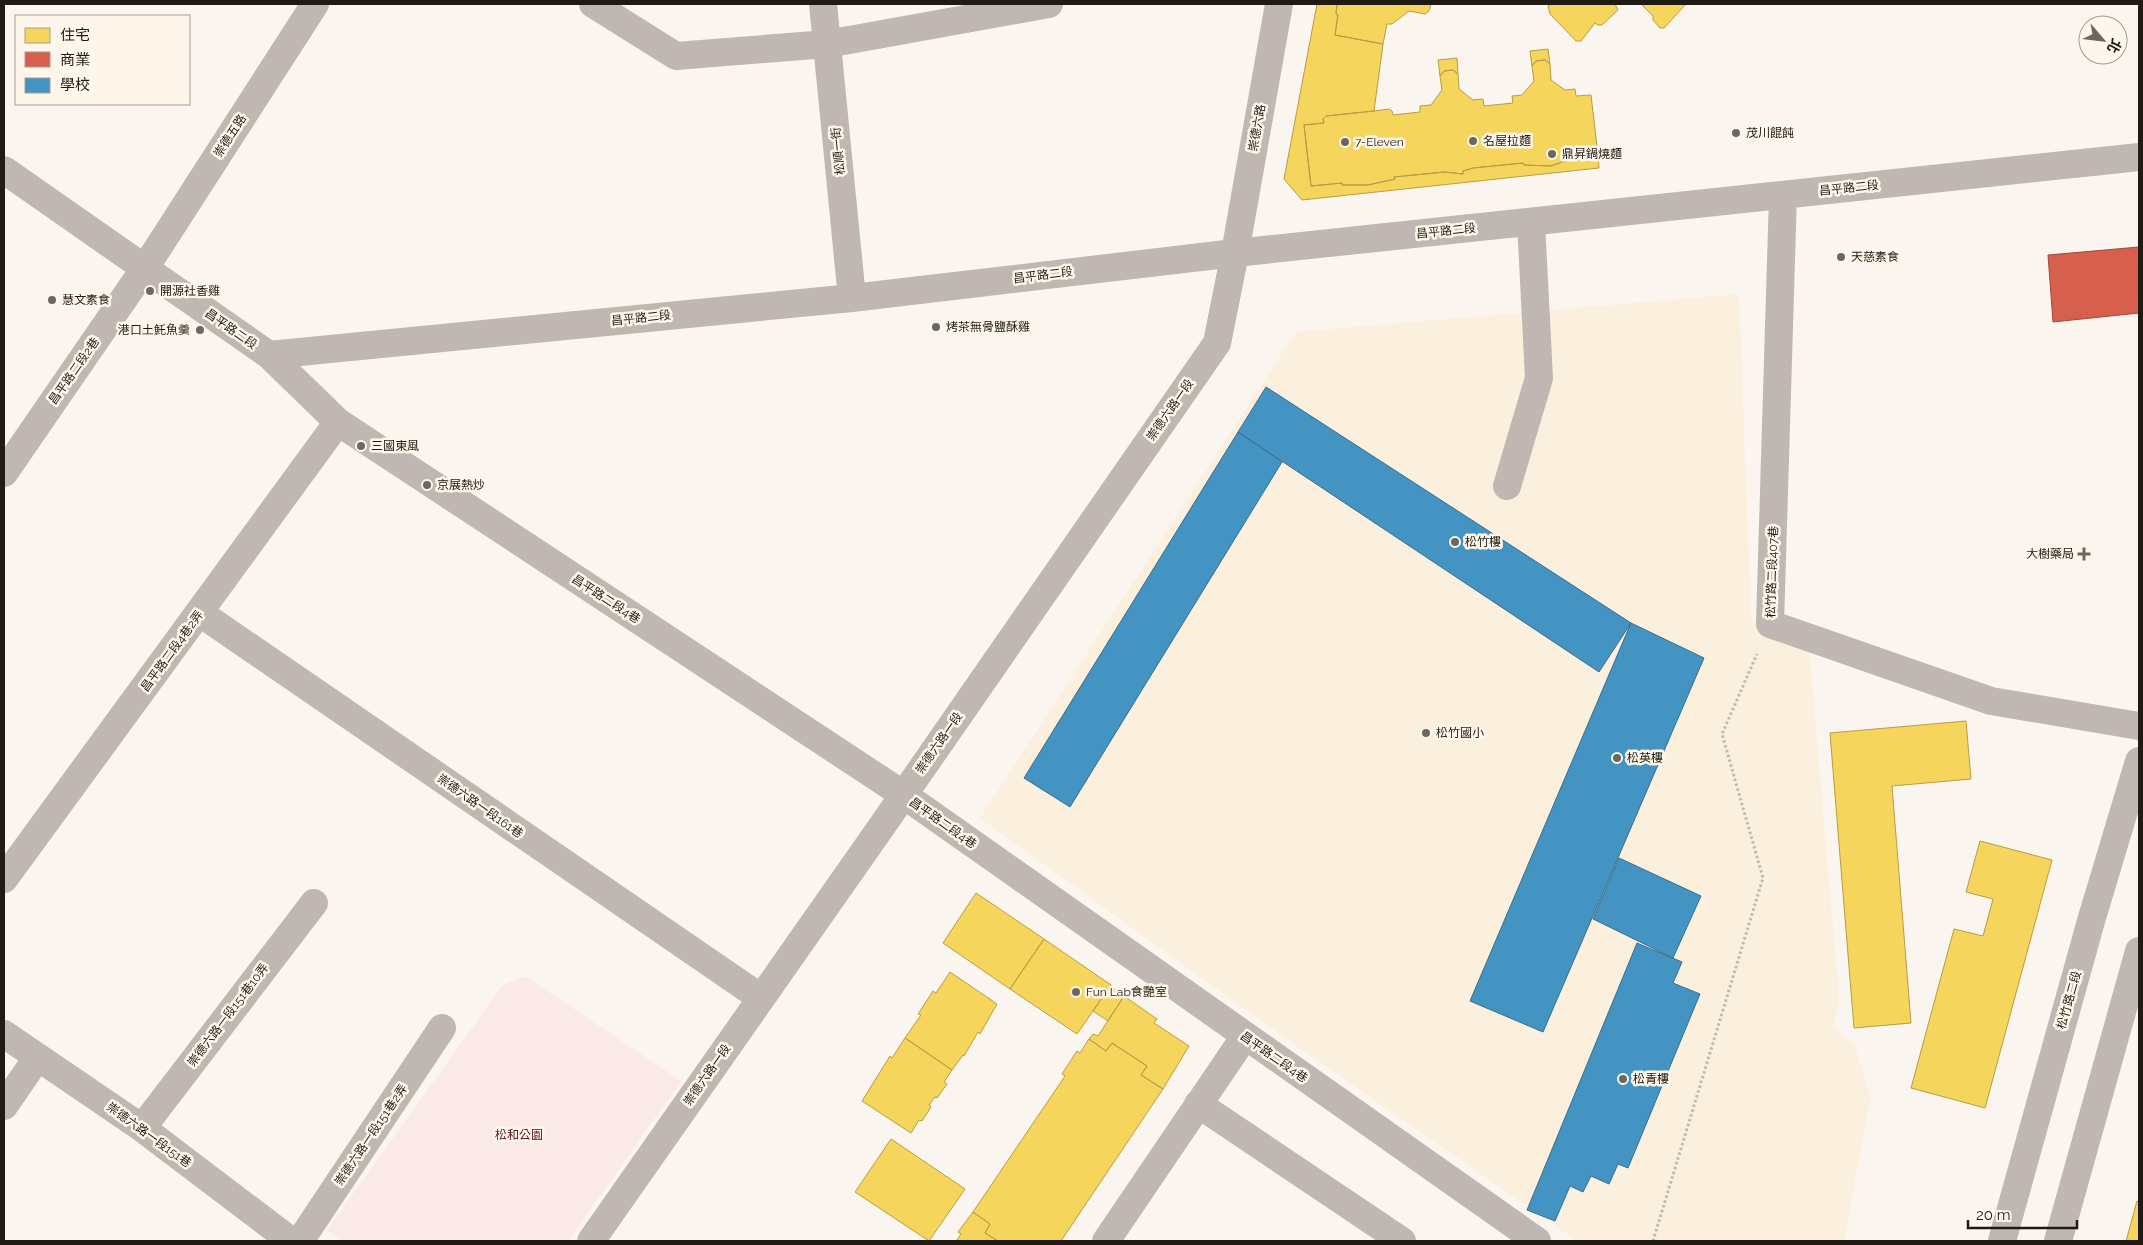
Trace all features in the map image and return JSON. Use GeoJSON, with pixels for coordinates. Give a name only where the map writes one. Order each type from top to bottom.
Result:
{"type":"FeatureCollection","features":[{"type":"Feature","properties":{"kind":"street","name":"崇德五路"},"geometry":{"type":"LineString","coordinates":[[144,268],[315,4]]}},
{"type":"Feature","properties":{"kind":"street"},"geometry":{"type":"LineString","coordinates":[[593,4],[676,56],[827,44],[1049,4]]}},
{"type":"Feature","properties":{"kind":"street","name":"松順一街"},"geometry":{"type":"LineString","coordinates":[[823,4],[852,298]]}},
{"type":"Feature","properties":{"kind":"street","name":"崇德六路"},"geometry":{"type":"LineString","coordinates":[[1235,253],[1279,4]]}},
{"type":"Feature","properties":{"kind":"street","name":"昌平路二段"},"geometry":{"type":"LineString","coordinates":[[4,170],[269,355],[852,298],[1235,253],[2139,157]]}},
{"type":"Feature","properties":{"kind":"street","name":"松竹路二段407巷"},"geometry":{"type":"LineString","coordinates":[[1783,195],[1770,624],[1991,700],[2139,726]]}},
{"type":"Feature","properties":{"kind":"street"},"geometry":{"type":"LineString","coordinates":[[1508,486],[1539,378],[1531,222]]}},
{"type":"Feature","properties":{"kind":"street","name":"崇德六路一段"},"geometry":{"type":"LineString","coordinates":[[591,1241],[904,795],[1217,343],[1235,253]]}},
{"type":"Feature","properties":{"kind":"street","name":"昌平路二段2巷"},"geometry":{"type":"LineString","coordinates":[[4,473],[144,268]]}},
{"type":"Feature","properties":{"kind":"street","name":"昌平路二段4巷"},"geometry":{"type":"LineString","coordinates":[[269,355],[338,422],[904,795],[1537,1241]]}},
{"type":"Feature","properties":{"kind":"street","name":"昌平路二段4巷2弄"},"geometry":{"type":"LineString","coordinates":[[4,879],[338,422]]}},
{"type":"Feature","properties":{"kind":"street","name":"崇德六路一段161巷"},"geometry":{"type":"LineString","coordinates":[[200,613],[761,998]]}},
{"type":"Feature","properties":{"kind":"street","name":"松竹路二段"},"geometry":{"type":"LineString","coordinates":[[2002,1241],[2091,921],[2139,761]]}},
{"type":"Feature","properties":{"kind":"street","name":"崇德六路一段151巷10弄"},"geometry":{"type":"LineString","coordinates":[[142,1128],[314,903]]}},
{"type":"Feature","properties":{"kind":"street"},"geometry":{"type":"LineString","coordinates":[[2058,1241],[2139,951]]}},
{"type":"Feature","properties":{"kind":"street","name":"崇德六路一段151巷2弄"},"geometry":{"type":"LineString","coordinates":[[300,1241],[442,1028]]}},
{"type":"Feature","properties":{"kind":"street","name":"崇德六路一段151巷"},"geometry":{"type":"LineString","coordinates":[[4,1034],[142,1128],[291,1241]]}},
{"type":"Feature","properties":{"kind":"street"},"geometry":{"type":"LineString","coordinates":[[1106,1241],[1245,1036]]}},
{"type":"Feature","properties":{"kind":"street"},"geometry":{"type":"LineString","coordinates":[[4,1106],[37,1058]]}},
{"type":"Feature","properties":{"kind":"street"},"geometry":{"type":"LineString","coordinates":[[1198,1104],[1371,1233],[1402,1241]]}},
{"type":"Feature","properties":{"kind":"path"},"geometry":{"type":"LineString","coordinates":[[1653,1241],[1763,878],[1722,734],[1770,624]]}},
{"type":"Feature","properties":{"kind":"shaded area","name":"松竹國小"},"geometry":{"type":"Polygon","coordinates":[[[1739,294],[1751,621],[1809,649],[1839,998],[1834,1027],[1855,1046],[1870,1098],[1844,1241],[1577,1241],[1257,1018],[980,818],[1296,332],[1739,294]]]}},
{"type":"Feature","properties":{"kind":"green space","name":"松和公園"},"geometry":{"type":"Polygon","coordinates":[[[525,976],[681,1081],[568,1241],[343,1241],[327,1230],[502,986],[525,976]]]}},
{"type":"Feature","properties":{"kind":"building: 住宅"},"geometry":{"type":"Polygon","coordinates":[[[1317,4],[1337,4],[1336,14],[1338,15],[1335,35],[1383,44],[1374,111],[1326,116],[1323,119],[1324,123],[1304,125],[1311,186],[1342,183],[1342,185],[1368,185],[1395,179],[1394,177],[1445,172],[1463,174],[1463,171],[1473,168],[1523,163],[1524,165],[1551,166],[1565,161],[1593,158],[1593,155],[1598,155],[1599,168],[1302,200],[1284,179],[1317,4]]]}},
{"type":"Feature","properties":{"kind":"building: 住宅"},"geometry":{"type":"Polygon","coordinates":[[[1337,4],[1431,4],[1429,11],[1425,14],[1409,11],[1392,24],[1387,24],[1383,44],[1335,35],[1338,15],[1336,14],[1337,4]]]}},
{"type":"Feature","properties":{"kind":"building: 住宅"},"geometry":{"type":"Polygon","coordinates":[[[1551,4],[1615,4],[1618,10],[1602,25],[1595,23],[1581,41],[1576,41],[1550,14],[1548,6],[1551,4]]]}},
{"type":"Feature","properties":{"kind":"building: 住宅"},"geometry":{"type":"Polygon","coordinates":[[[1641,4],[1686,4],[1664,28],[1660,28],[1653,20],[1653,16],[1641,4]]]}},
{"type":"Feature","properties":{"kind":"building: 住宅"},"geometry":{"type":"Polygon","coordinates":[[[1548,49],[1550,64],[1545,60],[1536,61],[1532,66],[1530,51],[1548,49]]]}},
{"type":"Feature","properties":{"kind":"building: 住宅"},"geometry":{"type":"Polygon","coordinates":[[[1457,58],[1458,74],[1453,70],[1444,71],[1440,76],[1438,60],[1457,58]]]}},
{"type":"Feature","properties":{"kind":"building: 住宅"},"geometry":{"type":"Polygon","coordinates":[[[1545,60],[1550,64],[1551,80],[1565,90],[1575,89],[1576,96],[1591,95],[1598,155],[1593,155],[1593,158],[1565,161],[1551,166],[1524,165],[1523,163],[1473,168],[1463,171],[1463,174],[1445,172],[1394,177],[1395,179],[1368,185],[1342,185],[1342,183],[1311,186],[1304,125],[1324,123],[1323,119],[1326,116],[1389,109],[1393,115],[1420,112],[1420,106],[1431,105],[1442,90],[1440,76],[1444,71],[1453,70],[1458,74],[1459,89],[1473,100],[1483,99],[1484,106],[1513,103],[1512,96],[1522,95],[1534,81],[1532,66],[1536,61],[1545,60]]]}},
{"type":"Feature","properties":{"kind":"building: 住宅"},"geometry":{"type":"Polygon","coordinates":[[[1966,721],[1971,779],[1892,786],[1911,1023],[1854,1028],[1830,733],[1966,721]]]}},
{"type":"Feature","properties":{"kind":"building: 住宅"},"geometry":{"type":"Polygon","coordinates":[[[1980,841],[2052,860],[1985,1108],[1911,1088],[1954,929],[1983,936],[1993,899],[1966,892],[1980,841]]]}},
{"type":"Feature","properties":{"kind":"building: 住宅"},"geometry":{"type":"Polygon","coordinates":[[[976,893],[1044,939],[1010,989],[943,943],[976,893]]]}},
{"type":"Feature","properties":{"kind":"building: 住宅"},"geometry":{"type":"Polygon","coordinates":[[[1044,939],[1111,985],[1077,1034],[1010,989],[1044,939]]]}},
{"type":"Feature","properties":{"kind":"building: 住宅"},"geometry":{"type":"Polygon","coordinates":[[[950,972],[997,1004],[980,1034],[978,1032],[964,1056],[952,1070],[905,1038],[921,1015],[918,1014],[933,991],[936,993],[950,972]]]}},
{"type":"Feature","properties":{"kind":"building: 住宅"},"geometry":{"type":"Polygon","coordinates":[[[1110,986],[1124,996],[1108,1021],[1093,1011],[1110,986]]]}},
{"type":"Feature","properties":{"kind":"building: 住宅"},"geometry":{"type":"Polygon","coordinates":[[[1124,996],[1157,1019],[1154,1023],[1189,1046],[1163,1089],[1141,1075],[1147,1066],[1112,1043],[1106,1051],[1089,1039],[1093,1034],[1098,1036],[1124,996]]]}},
{"type":"Feature","properties":{"kind":"building: 住宅"},"geometry":{"type":"Polygon","coordinates":[[[905,1038],[952,1070],[944,1082],[947,1084],[937,1098],[935,1097],[929,1105],[931,1107],[922,1121],[919,1120],[911,1133],[862,1101],[890,1056],[892,1058],[905,1038]]]}},
{"type":"Feature","properties":{"kind":"building: 住宅"},"geometry":{"type":"Polygon","coordinates":[[[1089,1039],[1106,1051],[1112,1043],[1147,1066],[1141,1075],[1163,1089],[1061,1241],[998,1241],[985,1233],[990,1224],[973,1212],[1065,1076],[1062,1074],[1077,1051],[1080,1053],[1089,1039]]]}},
{"type":"Feature","properties":{"kind":"building: 住宅"},"geometry":{"type":"Polygon","coordinates":[[[891,1139],[965,1189],[929,1241],[855,1192],[891,1139]]]}},
{"type":"Feature","properties":{"kind":"building: 住宅"},"geometry":{"type":"Polygon","coordinates":[[[2137,1201],[2139,1202],[2139,1241],[2126,1241],[2137,1201]]]}},
{"type":"Feature","properties":{"kind":"building: 住宅"},"geometry":{"type":"Polygon","coordinates":[[[973,1212],[990,1224],[985,1233],[998,1241],[956,1241],[961,1234],[958,1232],[973,1212]]]}},
{"type":"Feature","properties":{"kind":"building: 商業"},"geometry":{"type":"Polygon","coordinates":[[[2139,247],[2139,313],[2053,322],[2048,255],[2139,247]]]}},
{"type":"Feature","properties":{"kind":"building: 學校","name":"松竹樓"},"geometry":{"type":"Polygon","coordinates":[[[1266,387],[1631,623],[1599,672],[1238,432],[1266,387]]]}},
{"type":"Feature","properties":{"kind":"building: 學校"},"geometry":{"type":"Polygon","coordinates":[[[1238,432],[1282,462],[1070,807],[1024,778],[1238,432]]]}},
{"type":"Feature","properties":{"kind":"building: 學校","name":"松英樓"},"geometry":{"type":"Polygon","coordinates":[[[1631,623],[1704,658],[1543,1032],[1470,1001],[1631,623]]]}},
{"type":"Feature","properties":{"kind":"building: 學校"},"geometry":{"type":"Polygon","coordinates":[[[1619,858],[1701,896],[1673,958],[1593,919],[1619,858]]]}},
{"type":"Feature","properties":{"kind":"building: 學校","name":"松青樓"},"geometry":{"type":"Polygon","coordinates":[[[1637,943],[1682,962],[1673,983],[1700,994],[1628,1168],[1618,1164],[1609,1184],[1591,1176],[1583,1192],[1570,1186],[1555,1221],[1527,1210],[1637,943]]]}},
{"type":"Feature","properties":{"kind":"place","name":"茂川餛飩"},"geometry":{"type":"Point","coordinates":[1736,133]}},
{"type":"Feature","properties":{"kind":"place","name":"名屋拉麵"},"geometry":{"type":"Point","coordinates":[1473,141]}},
{"type":"Feature","properties":{"kind":"place","name":"7-Eleven"},"geometry":{"type":"Point","coordinates":[1345,142]}},
{"type":"Feature","properties":{"kind":"place","name":"鼎昇鍋燒麵"},"geometry":{"type":"Point","coordinates":[1552,154]}},
{"type":"Feature","properties":{"kind":"place","name":"天慈素食"},"geometry":{"type":"Point","coordinates":[1841,257]}},
{"type":"Feature","properties":{"kind":"place","name":"開源社香雞"},"geometry":{"type":"Point","coordinates":[150,291]}},
{"type":"Feature","properties":{"kind":"place","name":"慧文素食"},"geometry":{"type":"Point","coordinates":[52,300]}},
{"type":"Feature","properties":{"kind":"place","name":"烤茶無骨鹽酥雞"},"geometry":{"type":"Point","coordinates":[936,327]}},
{"type":"Feature","properties":{"kind":"place","name":"港口土魠魚羹"},"geometry":{"type":"Point","coordinates":[200,330]}},
{"type":"Feature","properties":{"kind":"place","name":"三國東風"},"geometry":{"type":"Point","coordinates":[361,446]}},
{"type":"Feature","properties":{"kind":"place","name":"京展熱炒"},"geometry":{"type":"Point","coordinates":[427,485]}},
{"type":"Feature","properties":{"kind":"place","name":"松竹樓"},"geometry":{"type":"Point","coordinates":[1455,542]}},
{"type":"Feature","properties":{"kind":"place","name":"大樹藥局"},"geometry":{"type":"Point","coordinates":[2084,554]}},
{"type":"Feature","properties":{"kind":"place","name":"松竹國小"},"geometry":{"type":"Point","coordinates":[1426,733]}},
{"type":"Feature","properties":{"kind":"place","name":"松英樓"},"geometry":{"type":"Point","coordinates":[1617,758]}},
{"type":"Feature","properties":{"kind":"place","name":"Fun Lab食艷室"},"geometry":{"type":"Point","coordinates":[1076,992]}},
{"type":"Feature","properties":{"kind":"place","name":"松青樓"},"geometry":{"type":"Point","coordinates":[1623,1079]}}]}
